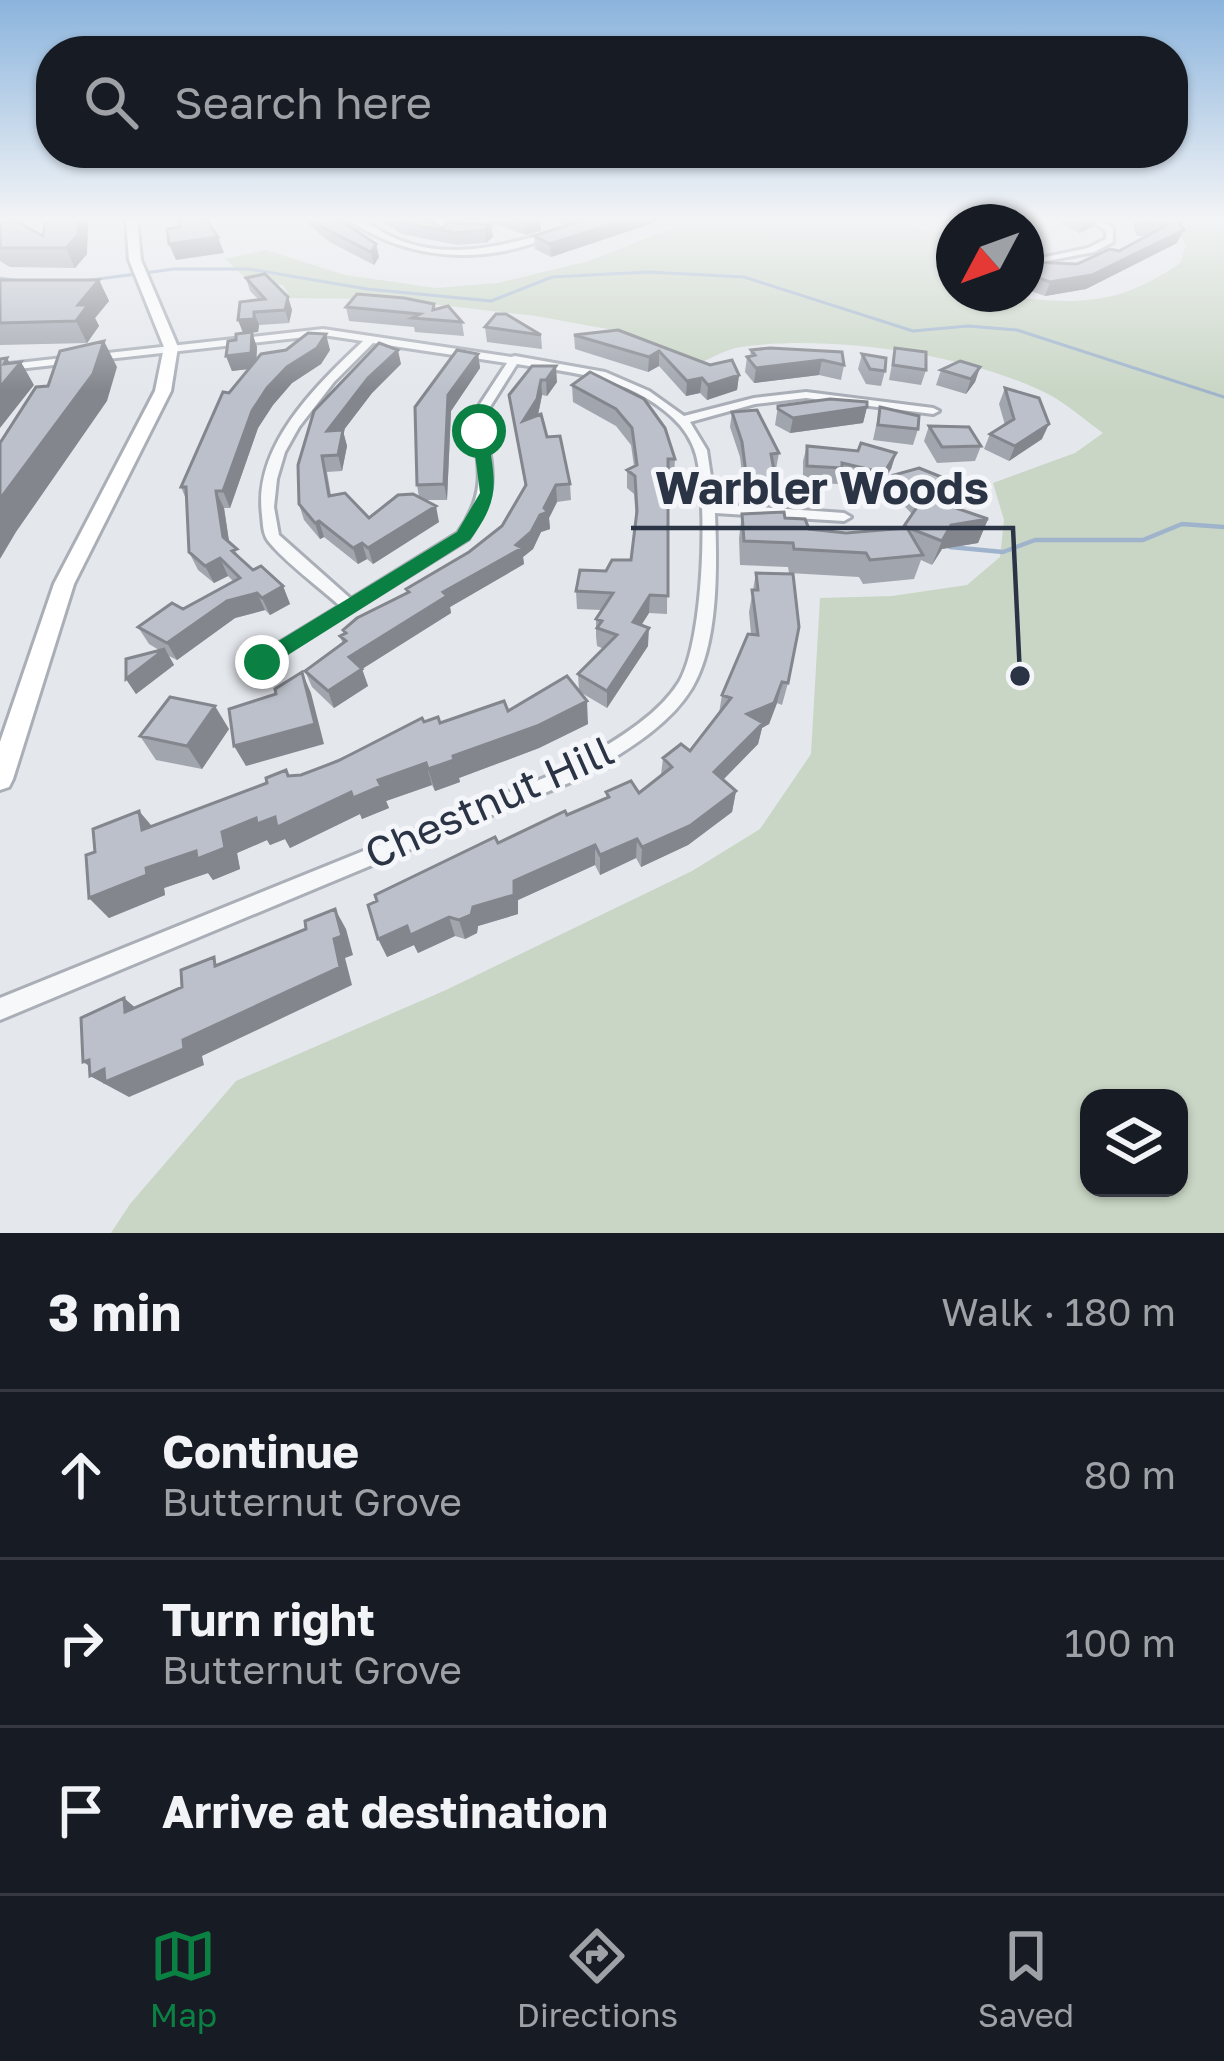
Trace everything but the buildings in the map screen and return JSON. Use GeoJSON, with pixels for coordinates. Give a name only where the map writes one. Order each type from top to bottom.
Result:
{"type":"FeatureCollection","features":[{"type":"Feature","properties":{"kind":"main road"},"geometry":{"type":"LineString","coordinates":[[0,779],[64,584],[163,391],[171,347],[141,276]]}},
{"type":"Feature","properties":{"kind":"street"},"geometry":{"type":"LineString","coordinates":[[0,368],[294,332],[602,374],[633,385],[682,421],[754,401],[806,395],[933,411]]}},
{"type":"Feature","properties":{"kind":"street"},"geometry":{"type":"LineString","coordinates":[[348,605],[272,537],[267,496],[293,420],[371,339]]}},
{"type":"Feature","properties":{"kind":"street"},"geometry":{"type":"LineString","coordinates":[[262,662],[464,536],[481,513],[488,493],[477,418],[515,359]]}},
{"type":"Feature","properties":{"kind":"street","name":"Chestnut Hill"},"geometry":{"type":"LineString","coordinates":[[0,1009],[577,772],[639,733],[687,684],[705,628],[707,508],[701,451],[682,421]]}},
{"type":"Feature","properties":{"kind":"street"},"geometry":{"type":"LineString","coordinates":[[707,508],[844,517]]}},
{"type":"Feature","properties":{"kind":"green space"},"geometry":{"type":"Polygon","coordinates":[[[243,276],[349,276],[436,288],[529,276],[936,276],[936,312],[1044,312],[1044,299],[1096,299],[1160,276],[1224,276],[1224,1233],[111,1233],[130,1204],[236,1081],[446,990],[692,871],[760,829],[811,754],[820,598],[892,596],[967,585],[1000,557],[1004,520],[993,483],[1075,453],[1103,433],[1050,395],[941,358],[816,343],[735,348],[698,364],[613,330],[386,299],[290,298],[283,285],[250,282],[243,276]]]}},
{"type":"Feature","properties":{"kind":"waterway"},"geometry":{"type":"LineString","coordinates":[[83,281],[124,276]]}},
{"type":"Feature","properties":{"kind":"waterway"},"geometry":{"type":"LineString","coordinates":[[288,276],[491,301],[552,277],[580,276]]}},
{"type":"Feature","properties":{"kind":"waterway"},"geometry":{"type":"LineString","coordinates":[[716,276],[744,277],[913,331],[968,326],[1017,330],[1224,397]]}},
{"type":"Feature","properties":{"kind":"waterway"},"geometry":{"type":"LineString","coordinates":[[0,278],[18,281]]}},
{"type":"Feature","properties":{"kind":"waterway"},"geometry":{"type":"LineString","coordinates":[[950,547],[1003,552],[1035,540],[1143,540],[1182,524],[1224,527]]}},
{"type":"Feature","properties":{"kind":"place","name":"Warbler Woods"},"geometry":{"type":"Point","coordinates":[1020,676]}},
{"type":"Feature","properties":{"kind":"route"},"geometry":{"type":"LineString","coordinates":[[262,662],[464,536],[481,513],[488,493],[479,431]]}}]}
